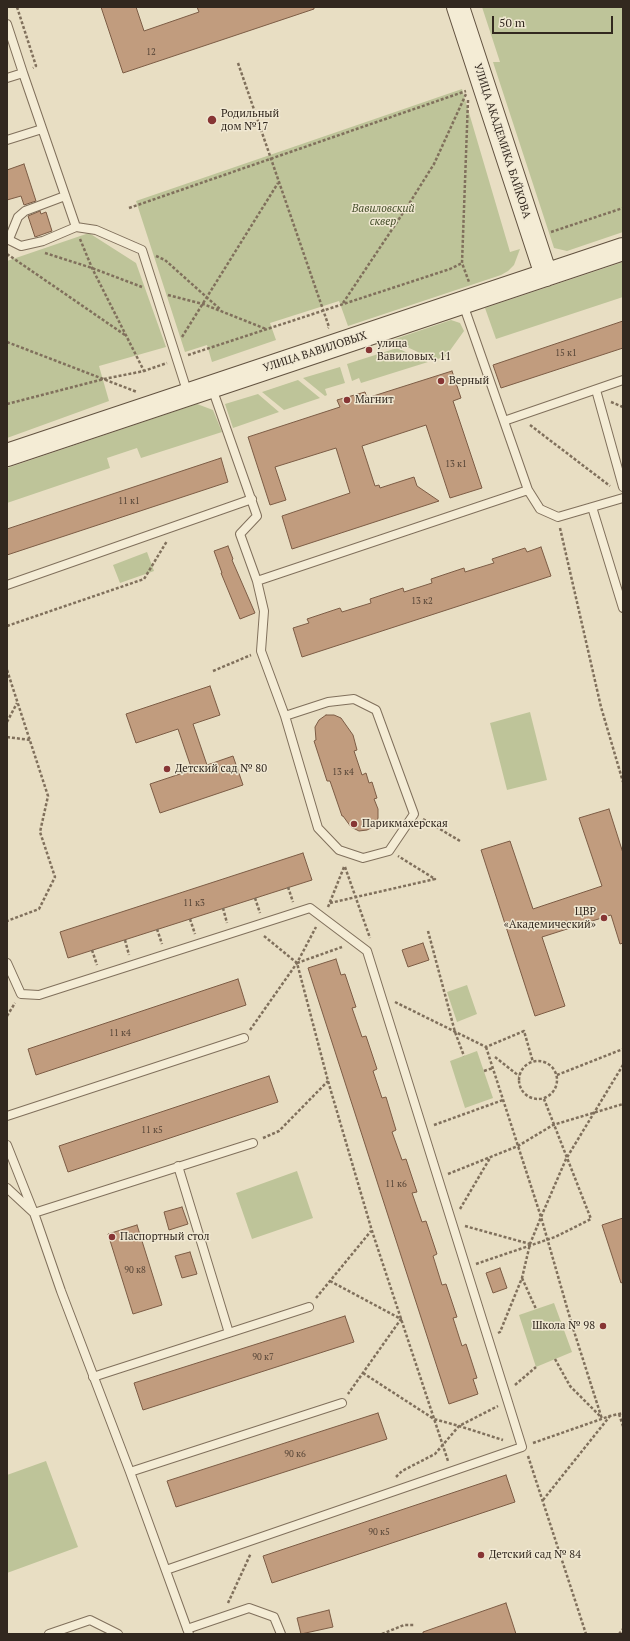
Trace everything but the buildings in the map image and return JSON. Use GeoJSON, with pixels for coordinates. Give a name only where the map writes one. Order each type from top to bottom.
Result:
{"type":"FeatureCollection","features":[{"type":"Feature","properties":{"kind":"street","name":"УЛИЦА АКАДЕМИКА БАЙКОВА"},"geometry":{"type":"LineString","coordinates":[[458,7],[546,275]]}},
{"type":"Feature","properties":{"kind":"street","name":"УЛИЦА ВАВИЛОВЫХ"},"geometry":{"type":"LineString","coordinates":[[7,455],[212,387],[466,294],[546,275],[623,249]]}},
{"type":"Feature","properties":{"kind":"lane"},"geometry":{"type":"LineString","coordinates":[[7,24],[76,227]]}},
{"type":"Feature","properties":{"kind":"lane"},"geometry":{"type":"LineString","coordinates":[[7,78],[23,73]]}},
{"type":"Feature","properties":{"kind":"lane"},"geometry":{"type":"LineString","coordinates":[[7,140],[42,129]]}},
{"type":"Feature","properties":{"kind":"lane"},"geometry":{"type":"LineString","coordinates":[[65,196],[25,211],[18,217],[8,239],[21,246],[43,241],[76,227],[96,230],[142,250],[188,395]]}},
{"type":"Feature","properties":{"kind":"lane"},"geometry":{"type":"LineString","coordinates":[[466,294],[504,421],[528,490],[540,509],[558,517],[623,498]]}},
{"type":"Feature","properties":{"kind":"lane"},"geometry":{"type":"LineString","coordinates":[[504,421],[623,380]]}},
{"type":"Feature","properties":{"kind":"lane"},"geometry":{"type":"LineString","coordinates":[[212,387],[257,516],[240,534],[257,581],[264,611],[261,651],[285,716],[318,828],[338,850],[363,858],[389,851],[414,814],[376,710],[354,698],[328,702],[285,716]]}},
{"type":"Feature","properties":{"kind":"lane"},"geometry":{"type":"LineString","coordinates":[[596,390],[623,487]]}},
{"type":"Feature","properties":{"kind":"lane"},"geometry":{"type":"LineString","coordinates":[[257,581],[528,490]]}},
{"type":"Feature","properties":{"kind":"lane"},"geometry":{"type":"LineString","coordinates":[[7,585],[252,499]]}},
{"type":"Feature","properties":{"kind":"lane"},"geometry":{"type":"LineString","coordinates":[[592,507],[623,608]]}},
{"type":"Feature","properties":{"kind":"lane"},"geometry":{"type":"LineString","coordinates":[[7,963],[20,994],[39,995],[310,908],[368,951],[522,1447],[166,1570]]}},
{"type":"Feature","properties":{"kind":"lane"},"geometry":{"type":"LineString","coordinates":[[7,1116],[244,1038]]}},
{"type":"Feature","properties":{"kind":"lane"},"geometry":{"type":"LineString","coordinates":[[34,1213],[253,1143]]}},
{"type":"Feature","properties":{"kind":"lane"},"geometry":{"type":"LineString","coordinates":[[7,1145],[34,1213],[93,1377],[130,1472],[188,1631],[222,1616],[249,1608],[274,1617],[281,1634]]}},
{"type":"Feature","properties":{"kind":"lane"},"geometry":{"type":"LineString","coordinates":[[178,1166],[229,1333]]}},
{"type":"Feature","properties":{"kind":"lane"},"geometry":{"type":"LineString","coordinates":[[7,1188],[34,1213]]}},
{"type":"Feature","properties":{"kind":"lane"},"geometry":{"type":"LineString","coordinates":[[93,1377],[309,1307]]}},
{"type":"Feature","properties":{"kind":"lane"},"geometry":{"type":"LineString","coordinates":[[130,1472],[342,1402]]}},
{"type":"Feature","properties":{"kind":"lane"},"geometry":{"type":"LineString","coordinates":[[50,1634],[90,1620],[118,1634]]}},
{"type":"Feature","properties":{"kind":"path"},"geometry":{"type":"LineString","coordinates":[[238,63],[329,327]]}},
{"type":"Feature","properties":{"kind":"path"},"geometry":{"type":"LineString","coordinates":[[129,208],[468,90]]}},
{"type":"Feature","properties":{"kind":"path"},"geometry":{"type":"LineString","coordinates":[[466,294],[462,263],[468,90]]}},
{"type":"Feature","properties":{"kind":"path"},"geometry":{"type":"LineString","coordinates":[[342,304],[407,208],[434,164],[468,90]]}},
{"type":"Feature","properties":{"kind":"path"},"geometry":{"type":"LineString","coordinates":[[174,350],[279,183]]}},
{"type":"Feature","properties":{"kind":"path"},"geometry":{"type":"LineString","coordinates":[[544,234],[623,208]]}},
{"type":"Feature","properties":{"kind":"path"},"geometry":{"type":"LineString","coordinates":[[76,227],[92,268],[144,371]]}},
{"type":"Feature","properties":{"kind":"path"},"geometry":{"type":"LineString","coordinates":[[142,250],[165,260],[222,312]]}},
{"type":"Feature","properties":{"kind":"path"},"geometry":{"type":"LineString","coordinates":[[7,254],[127,336]]}},
{"type":"Feature","properties":{"kind":"path"},"geometry":{"type":"LineString","coordinates":[[7,404],[104,379],[144,371],[323,310],[450,269],[462,263]]}},
{"type":"Feature","properties":{"kind":"path"},"geometry":{"type":"LineString","coordinates":[[7,342],[138,392]]}},
{"type":"Feature","properties":{"kind":"path"},"geometry":{"type":"LineString","coordinates":[[518,416],[611,486]]}},
{"type":"Feature","properties":{"kind":"path"},"geometry":{"type":"LineString","coordinates":[[558,517],[601,707],[623,782]]}},
{"type":"Feature","properties":{"kind":"path"},"geometry":{"type":"LineString","coordinates":[[7,626],[144,579],[177,525]]}},
{"type":"Feature","properties":{"kind":"path"},"geometry":{"type":"LineString","coordinates":[[213,671],[261,651]]}},
{"type":"Feature","properties":{"kind":"path"},"geometry":{"type":"LineString","coordinates":[[7,670],[48,796],[40,832],[55,878],[39,910],[7,921]]}},
{"type":"Feature","properties":{"kind":"path"},"geometry":{"type":"LineString","coordinates":[[7,722],[17,703]]}},
{"type":"Feature","properties":{"kind":"path"},"geometry":{"type":"LineString","coordinates":[[7,737],[30,740]]}},
{"type":"Feature","properties":{"kind":"path"},"geometry":{"type":"LineString","coordinates":[[414,814],[460,840]]}},
{"type":"Feature","properties":{"kind":"path"},"geometry":{"type":"LineString","coordinates":[[338,850],[371,942]]}},
{"type":"Feature","properties":{"kind":"path"},"geometry":{"type":"LineString","coordinates":[[310,908],[435,879],[389,851]]}},
{"type":"Feature","properties":{"kind":"path"},"geometry":{"type":"LineString","coordinates":[[244,1038],[297,963],[329,904],[344,867]]}},
{"type":"Feature","properties":{"kind":"path"},"geometry":{"type":"LineString","coordinates":[[253,926],[297,963],[328,1081],[372,1231],[451,1471]]}},
{"type":"Feature","properties":{"kind":"path"},"geometry":{"type":"LineString","coordinates":[[428,931],[455,1032],[464,1056]]}},
{"type":"Feature","properties":{"kind":"path"},"geometry":{"type":"LineString","coordinates":[[297,963],[356,942]]}},
{"type":"Feature","properties":{"kind":"path"},"geometry":{"type":"LineString","coordinates":[[381,996],[486,1047],[541,1217],[572,1325],[602,1419]]}},
{"type":"Feature","properties":{"kind":"path"},"geometry":{"type":"LineString","coordinates":[[486,1047],[524,1031],[533,1062]]}},
{"type":"Feature","properties":{"kind":"path"},"geometry":{"type":"LineString","coordinates":[[557,1075],[623,1049]]}},
{"type":"Feature","properties":{"kind":"path"},"geometry":{"type":"LineString","coordinates":[[495,1057],[519,1076]]}},
{"type":"Feature","properties":{"kind":"path"},"geometry":{"type":"LineString","coordinates":[[533,1062],[543,1062],[552,1066],[557,1075],[557,1085],[555,1089],[552,1094],[544,1099],[534,1099],[525,1094],[520,1086],[519,1076],[524,1067],[533,1062]]}},
{"type":"Feature","properties":{"kind":"path"},"geometry":{"type":"LineString","coordinates":[[488,1339],[500,1332],[522,1278],[530,1244],[566,1159],[623,1065]]}},
{"type":"Feature","properties":{"kind":"path"},"geometry":{"type":"LineString","coordinates":[[484,1071],[493,1068]]}},
{"type":"Feature","properties":{"kind":"path"},"geometry":{"type":"LineString","coordinates":[[253,1143],[279,1132],[328,1081]]}},
{"type":"Feature","properties":{"kind":"path"},"geometry":{"type":"LineString","coordinates":[[466,1267],[530,1244],[555,1237],[591,1219],[566,1159],[544,1099]]}},
{"type":"Feature","properties":{"kind":"path"},"geometry":{"type":"LineString","coordinates":[[423,1129],[503,1100]]}},
{"type":"Feature","properties":{"kind":"path"},"geometry":{"type":"LineString","coordinates":[[438,1178],[518,1146],[553,1125],[594,1114],[623,1104]]}},
{"type":"Feature","properties":{"kind":"path"},"geometry":{"type":"LineString","coordinates":[[473,1106],[474,1110]]}},
{"type":"Feature","properties":{"kind":"path"},"geometry":{"type":"LineString","coordinates":[[490,1157],[452,1222],[530,1244]]}},
{"type":"Feature","properties":{"kind":"path"},"geometry":{"type":"LineString","coordinates":[[309,1307],[372,1231]]}},
{"type":"Feature","properties":{"kind":"path"},"geometry":{"type":"LineString","coordinates":[[522,1278],[536,1309]]}},
{"type":"Feature","properties":{"kind":"path"},"geometry":{"type":"LineString","coordinates":[[330,1281],[401,1319]]}},
{"type":"Feature","properties":{"kind":"path"},"geometry":{"type":"LineString","coordinates":[[342,1402],[401,1319]]}},
{"type":"Feature","properties":{"kind":"path"},"geometry":{"type":"LineString","coordinates":[[563,1326],[572,1325]]}},
{"type":"Feature","properties":{"kind":"path"},"geometry":{"type":"LineString","coordinates":[[555,1359],[570,1386],[602,1419]]}},
{"type":"Feature","properties":{"kind":"path"},"geometry":{"type":"LineString","coordinates":[[372,1499],[402,1471],[435,1454],[459,1426],[507,1398],[536,1367]]}},
{"type":"Feature","properties":{"kind":"path"},"geometry":{"type":"LineString","coordinates":[[363,1373],[434,1419],[522,1447],[528,1455],[586,1634]]}},
{"type":"Feature","properties":{"kind":"path"},"geometry":{"type":"LineString","coordinates":[[522,1447],[610,1416],[623,1413]]}},
{"type":"Feature","properties":{"kind":"path"},"geometry":{"type":"LineString","coordinates":[[619,1414],[623,1426]]}},
{"type":"Feature","properties":{"kind":"path"},"geometry":{"type":"LineString","coordinates":[[542,1500],[610,1416]]}},
{"type":"Feature","properties":{"kind":"path"},"geometry":{"type":"LineString","coordinates":[[222,1616],[257,1539]]}},
{"type":"Feature","properties":{"kind":"path"},"geometry":{"type":"LineString","coordinates":[[382,1634],[404,1625],[414,1625]]}},
{"type":"Feature","properties":{"kind":"path"},"geometry":{"type":"LineString","coordinates":[[619,1634],[623,1629]]}},
{"type":"Feature","properties":{"kind":"green space"},"geometry":{"type":"Polygon","coordinates":[[[482,7],[623,7],[623,232],[567,251],[554,248],[493,62],[500,62],[482,7]]]}},
{"type":"Feature","properties":{"kind":"green space","name":"Вавиловский сквер"},"geometry":{"type":"Polygon","coordinates":[[[462,89],[510,252],[520,249],[514,265],[508,271],[501,275],[348,326],[339,301],[270,323],[276,340],[212,362],[207,345],[185,352],[136,201],[462,89]]]}},
{"type":"Feature","properties":{"kind":"green space"},"geometry":{"type":"Polygon","coordinates":[[[89,233],[136,263],[166,347],[99,366],[109,401],[7,438],[7,261],[89,233]]]}},
{"type":"Feature","properties":{"kind":"green space"},"geometry":{"type":"Polygon","coordinates":[[[623,262],[623,297],[496,339],[485,308],[623,262]]]}},
{"type":"Feature","properties":{"kind":"green space"},"geometry":{"type":"Polygon","coordinates":[[[451,320],[460,323],[464,331],[446,356],[435,360],[392,340],[451,320]]]}},
{"type":"Feature","properties":{"kind":"green space"},"geometry":{"type":"Polygon","coordinates":[[[397,348],[428,362],[361,383],[359,378],[352,381],[347,364],[397,348]]]}},
{"type":"Feature","properties":{"kind":"green space"},"geometry":{"type":"Polygon","coordinates":[[[340,367],[345,383],[325,389],[327,395],[325,396],[303,378],[340,367]]]}},
{"type":"Feature","properties":{"kind":"green space"},"geometry":{"type":"Polygon","coordinates":[[[298,380],[320,398],[284,410],[262,392],[298,380]]]}},
{"type":"Feature","properties":{"kind":"green space"},"geometry":{"type":"Polygon","coordinates":[[[258,394],[279,412],[233,428],[225,404],[258,394]]]}},
{"type":"Feature","properties":{"kind":"green space"},"geometry":{"type":"Polygon","coordinates":[[[197,404],[213,410],[222,432],[141,458],[137,448],[107,458],[110,468],[7,503],[7,468],[197,404]]]}},
{"type":"Feature","properties":{"kind":"green space"},"geometry":{"type":"Polygon","coordinates":[[[147,552],[154,571],[120,583],[113,565],[147,552]]]}},
{"type":"Feature","properties":{"kind":"green space"},"geometry":{"type":"Polygon","coordinates":[[[530,712],[547,780],[507,790],[490,723],[530,712]]]}},
{"type":"Feature","properties":{"kind":"green space"},"geometry":{"type":"Polygon","coordinates":[[[467,985],[477,1014],[457,1022],[447,992],[467,985]]]}},
{"type":"Feature","properties":{"kind":"green space"},"geometry":{"type":"Polygon","coordinates":[[[477,1051],[493,1098],[465,1108],[450,1061],[477,1051]]]}},
{"type":"Feature","properties":{"kind":"green space"},"geometry":{"type":"Polygon","coordinates":[[[297,1171],[313,1218],[252,1239],[236,1193],[297,1171]]]}},
{"type":"Feature","properties":{"kind":"green space"},"geometry":{"type":"Polygon","coordinates":[[[554,1303],[572,1352],[536,1367],[519,1315],[554,1303]]]}},
{"type":"Feature","properties":{"kind":"green space"},"geometry":{"type":"Polygon","coordinates":[[[46,1461],[78,1547],[7,1573],[7,1475],[46,1461]]]}},
{"type":"Feature","properties":{"kind":"place","name":"Родильный дом №17"},"geometry":{"type":"Point","coordinates":[212,120]}},
{"type":"Feature","properties":{"kind":"place","name":"улица Вавиловых, 11"},"geometry":{"type":"Point","coordinates":[369,350]}},
{"type":"Feature","properties":{"kind":"place","name":"Верный"},"geometry":{"type":"Point","coordinates":[441,381]}},
{"type":"Feature","properties":{"kind":"place","name":"Магнит"},"geometry":{"type":"Point","coordinates":[347,400]}},
{"type":"Feature","properties":{"kind":"place","name":"Детский сад № 80"},"geometry":{"type":"Point","coordinates":[167,769]}},
{"type":"Feature","properties":{"kind":"place","name":"Парикмахерская"},"geometry":{"type":"Point","coordinates":[354,824]}},
{"type":"Feature","properties":{"kind":"place","name":"ЦВР «Академический»"},"geometry":{"type":"Point","coordinates":[604,918]}},
{"type":"Feature","properties":{"kind":"place","name":"Паспортный стол"},"geometry":{"type":"Point","coordinates":[112,1237]}},
{"type":"Feature","properties":{"kind":"place","name":"Школа № 98"},"geometry":{"type":"Point","coordinates":[603,1326]}},
{"type":"Feature","properties":{"kind":"place","name":"Детский сад № 84"},"geometry":{"type":"Point","coordinates":[481,1555]}}]}
